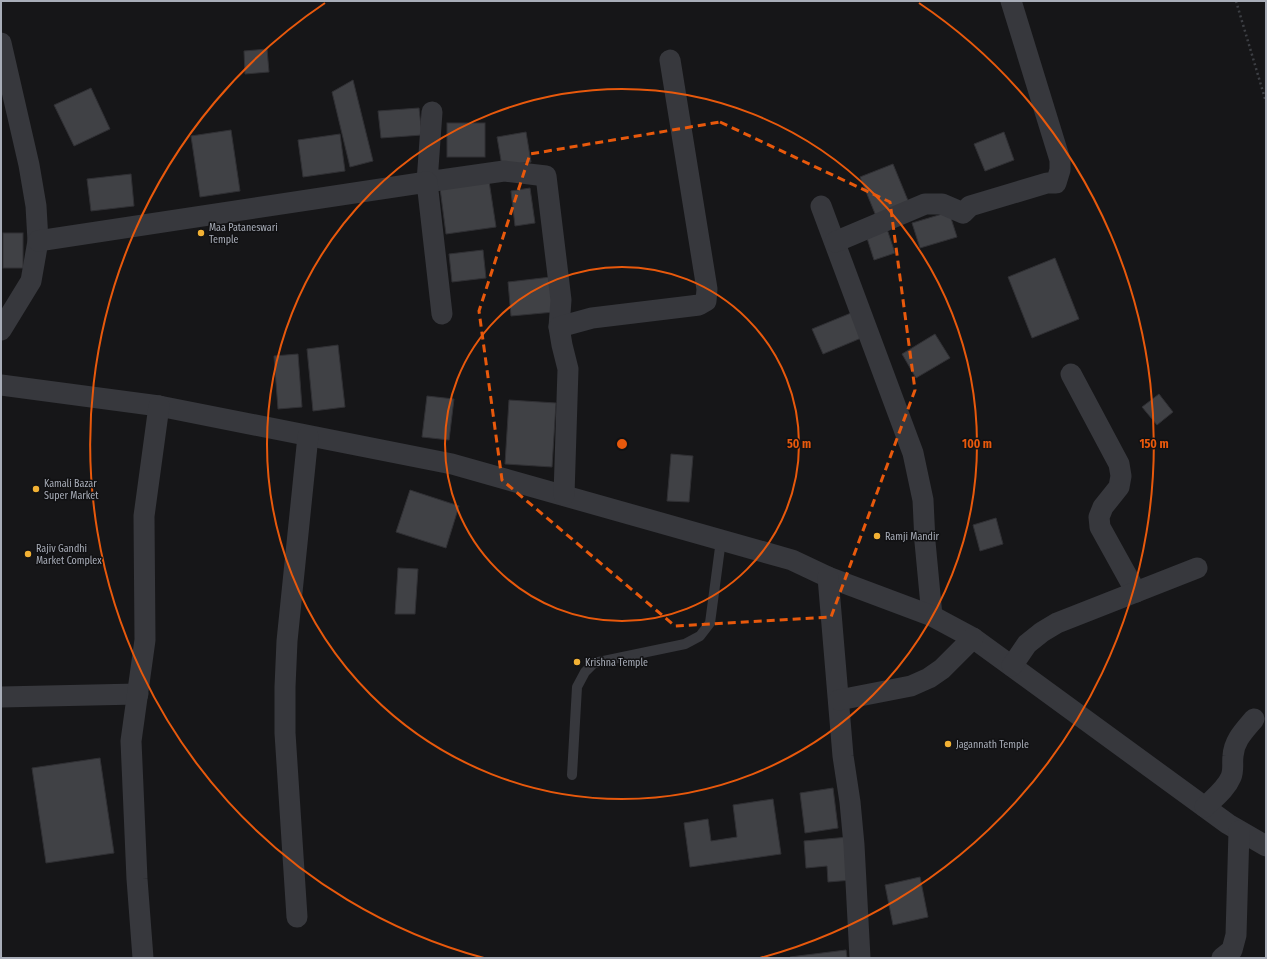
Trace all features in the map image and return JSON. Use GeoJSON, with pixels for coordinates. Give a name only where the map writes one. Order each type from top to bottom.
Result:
{"type":"FeatureCollection","features":[{"type":"Feature","properties":{"kind":"street"},"geometry":{"type":"LineString","coordinates":[[835,242],[926,204],[942,204],[963,213],[970,206],[1047,183],[1056,183],[1060,170],[1060,160],[1011,1]]}},
{"type":"Feature","properties":{"kind":"street"},"geometry":{"type":"LineString","coordinates":[[1,43],[4,73],[29,165],[35,199],[38,241],[31,281],[1,330]]}},
{"type":"Feature","properties":{"kind":"street"},"geometry":{"type":"LineString","coordinates":[[559,327],[592,318],[699,305],[706,301],[707,289],[670,60]]}},
{"type":"Feature","properties":{"kind":"street"},"geometry":{"type":"LineString","coordinates":[[432,112],[427,182],[442,314]]}},
{"type":"Feature","properties":{"kind":"street"},"geometry":{"type":"LineString","coordinates":[[38,241],[504,171],[546,176],[561,300],[559,327],[568,369],[564,495]]}},
{"type":"Feature","properties":{"kind":"street"},"geometry":{"type":"LineString","coordinates":[[821,206],[913,453],[923,500],[925,542],[932,616]]}},
{"type":"Feature","properties":{"kind":"street"},"geometry":{"type":"LineString","coordinates":[[1071,374],[1119,464],[1121,476],[1119,488],[1103,507],[1099,517],[1100,527],[1136,592]]}},
{"type":"Feature","properties":{"kind":"street"},"geometry":{"type":"LineString","coordinates":[[1,385],[159,406],[452,464],[792,560],[828,577],[932,616],[973,638],[1228,824],[1266,846]]}},
{"type":"Feature","properties":{"kind":"street"},"geometry":{"type":"LineString","coordinates":[[143,958],[137,879],[131,741],[145,640],[144,516],[159,406]]}},
{"type":"Feature","properties":{"kind":"street"},"geometry":{"type":"LineString","coordinates":[[297,918],[285,733],[285,687],[287,641],[308,436]]}},
{"type":"Feature","properties":{"kind":"street"},"geometry":{"type":"LineString","coordinates":[[1012,666],[1027,644],[1042,632],[1057,623],[1197,568]]}},
{"type":"Feature","properties":{"kind":"street"},"geometry":{"type":"LineString","coordinates":[[828,577],[843,756],[850,802],[854,845],[860,958]]}},
{"type":"Feature","properties":{"kind":"street"},"geometry":{"type":"LineString","coordinates":[[839,700],[911,686],[929,678],[942,669],[973,638]]}},
{"type":"Feature","properties":{"kind":"street"},"geometry":{"type":"LineString","coordinates":[[1,698],[138,694]]}},
{"type":"Feature","properties":{"kind":"street"},"geometry":{"type":"LineString","coordinates":[[1205,807],[1224,788],[1230,778],[1233,768],[1235,745],[1239,736],[1254,719]]}},
{"type":"Feature","properties":{"kind":"street"},"geometry":{"type":"LineString","coordinates":[[1222,958],[1232,950],[1236,934],[1239,831]]}},
{"type":"Feature","properties":{"kind":"lane"},"geometry":{"type":"LineString","coordinates":[[572,775],[577,687],[585,672],[594,663],[685,644],[700,636],[710,624],[721,540]]}},
{"type":"Feature","properties":{"kind":"path"},"geometry":{"type":"LineString","coordinates":[[1236,1],[1266,102]]}},
{"type":"Feature","properties":{"kind":"highlighted area"},"geometry":{"type":"Polygon","coordinates":[[[720,122],[890,202],[915,390],[831,617],[675,626],[502,480],[479,311],[530,154],[720,122]]]}},
{"type":"Feature","properties":{"kind":"building"},"geometry":{"type":"Polygon","coordinates":[[[267,49],[269,72],[245,74],[244,51],[267,49]]]}},
{"type":"Feature","properties":{"kind":"building"},"geometry":{"type":"Polygon","coordinates":[[[353,80],[373,161],[350,167],[332,92],[353,80]]]}},
{"type":"Feature","properties":{"kind":"building"},"geometry":{"type":"Polygon","coordinates":[[[91,88],[110,129],[74,146],[54,105],[91,88]]]}},
{"type":"Feature","properties":{"kind":"building"},"geometry":{"type":"Polygon","coordinates":[[[419,108],[422,135],[381,138],[378,111],[419,108]]]}},
{"type":"Feature","properties":{"kind":"building"},"geometry":{"type":"Polygon","coordinates":[[[447,123],[485,123],[485,157],[447,157],[447,123]]]}},
{"type":"Feature","properties":{"kind":"building"},"geometry":{"type":"Polygon","coordinates":[[[231,130],[240,191],[200,197],[191,136],[231,130]]]}},
{"type":"Feature","properties":{"kind":"building"},"geometry":{"type":"Polygon","coordinates":[[[526,132],[531,162],[502,166],[497,137],[526,132]]]}},
{"type":"Feature","properties":{"kind":"building"},"geometry":{"type":"Polygon","coordinates":[[[1004,132],[1014,160],[985,171],[974,144],[1004,132]]]}},
{"type":"Feature","properties":{"kind":"building"},"geometry":{"type":"Polygon","coordinates":[[[340,134],[345,171],[303,177],[298,140],[340,134]]]}},
{"type":"Feature","properties":{"kind":"building"},"geometry":{"type":"Polygon","coordinates":[[[893,164],[909,203],[876,216],[860,177],[893,164]]]}},
{"type":"Feature","properties":{"kind":"building"},"geometry":{"type":"Polygon","coordinates":[[[131,174],[134,206],[91,211],[87,179],[131,174]]]}},
{"type":"Feature","properties":{"kind":"building"},"geometry":{"type":"Polygon","coordinates":[[[489,181],[496,227],[446,234],[440,188],[489,181]]]}},
{"type":"Feature","properties":{"kind":"building"},"geometry":{"type":"Polygon","coordinates":[[[530,188],[535,223],[515,226],[511,191],[530,188]]]}},
{"type":"Feature","properties":{"kind":"building"},"geometry":{"type":"Polygon","coordinates":[[[949,212],[957,237],[920,248],[912,223],[949,212]]]}},
{"type":"Feature","properties":{"kind":"building"},"geometry":{"type":"Polygon","coordinates":[[[887,229],[895,253],[874,260],[866,235],[887,229]]]}},
{"type":"Feature","properties":{"kind":"building"},"geometry":{"type":"Polygon","coordinates":[[[3,233],[23,233],[23,268],[3,268],[3,233]]]}},
{"type":"Feature","properties":{"kind":"building"},"geometry":{"type":"Polygon","coordinates":[[[483,250],[486,278],[452,282],[449,254],[483,250]]]}},
{"type":"Feature","properties":{"kind":"building"},"geometry":{"type":"Polygon","coordinates":[[[1055,258],[1079,319],[1032,338],[1008,277],[1055,258]]]}},
{"type":"Feature","properties":{"kind":"building"},"geometry":{"type":"Polygon","coordinates":[[[551,277],[554,312],[511,316],[508,282],[551,277]]]}},
{"type":"Feature","properties":{"kind":"building"},"geometry":{"type":"Polygon","coordinates":[[[856,311],[866,336],[823,354],[812,329],[856,311]]]}},
{"type":"Feature","properties":{"kind":"building"},"geometry":{"type":"Polygon","coordinates":[[[935,334],[950,358],[916,378],[902,354],[935,334]]]}},
{"type":"Feature","properties":{"kind":"building"},"geometry":{"type":"Polygon","coordinates":[[[338,345],[345,407],[313,411],[307,349],[338,345]]]}},
{"type":"Feature","properties":{"kind":"building"},"geometry":{"type":"Polygon","coordinates":[[[298,354],[302,407],[278,409],[274,356],[298,354]]]}},
{"type":"Feature","properties":{"kind":"building"},"geometry":{"type":"Polygon","coordinates":[[[1159,394],[1173,412],[1157,425],[1142,407],[1159,394]]]}},
{"type":"Feature","properties":{"kind":"building"},"geometry":{"type":"Polygon","coordinates":[[[427,396],[454,399],[449,440],[422,437],[427,396]]]}},
{"type":"Feature","properties":{"kind":"building"},"geometry":{"type":"Polygon","coordinates":[[[509,400],[556,403],[552,467],[505,464],[509,400]]]}},
{"type":"Feature","properties":{"kind":"building"},"geometry":{"type":"Polygon","coordinates":[[[671,454],[693,456],[689,502],[667,501],[671,454]]]}},
{"type":"Feature","properties":{"kind":"building"},"geometry":{"type":"Polygon","coordinates":[[[410,490],[459,506],[446,548],[396,532],[410,490]]]}},
{"type":"Feature","properties":{"kind":"building"},"geometry":{"type":"Polygon","coordinates":[[[996,518],[1003,544],[980,551],[973,525],[996,518]]]}},
{"type":"Feature","properties":{"kind":"building"},"geometry":{"type":"Polygon","coordinates":[[[398,568],[418,569],[415,614],[395,614],[398,568]]]}},
{"type":"Feature","properties":{"kind":"building"},"geometry":{"type":"Polygon","coordinates":[[[100,758],[114,853],[46,863],[32,768],[100,758]]]}},
{"type":"Feature","properties":{"kind":"building"},"geometry":{"type":"Polygon","coordinates":[[[833,788],[838,828],[805,833],[800,793],[833,788]]]}},
{"type":"Feature","properties":{"kind":"building"},"geometry":{"type":"Polygon","coordinates":[[[773,799],[781,854],[690,867],[684,823],[708,819],[711,841],[737,837],[733,805],[773,799]]]}},
{"type":"Feature","properties":{"kind":"building"},"geometry":{"type":"Polygon","coordinates":[[[849,837],[852,880],[828,882],[827,866],[806,868],[804,841],[849,837]]]}},
{"type":"Feature","properties":{"kind":"building"},"geometry":{"type":"Polygon","coordinates":[[[920,877],[928,917],[893,925],[885,885],[920,877]]]}},
{"type":"Feature","properties":{"kind":"building"},"geometry":{"type":"Polygon","coordinates":[[[846,950],[847,958],[790,958],[790,957],[846,950]]]}},
{"type":"Feature","properties":{"kind":"place","name":"Maa Pataneswari Temple"},"geometry":{"type":"Point","coordinates":[201,233]}},
{"type":"Feature","properties":{"kind":"place","name":"Kamali Bazar Super Market"},"geometry":{"type":"Point","coordinates":[36,489]}},
{"type":"Feature","properties":{"kind":"place","name":"Ramji Mandir"},"geometry":{"type":"Point","coordinates":[877,536]}},
{"type":"Feature","properties":{"kind":"place","name":"Rajiv Gandhi Market Complex"},"geometry":{"type":"Point","coordinates":[28,554]}},
{"type":"Feature","properties":{"kind":"place","name":"Krishna Temple"},"geometry":{"type":"Point","coordinates":[577,662]}},
{"type":"Feature","properties":{"kind":"place","name":"Jagannath Temple"},"geometry":{"type":"Point","coordinates":[948,744]}}]}
